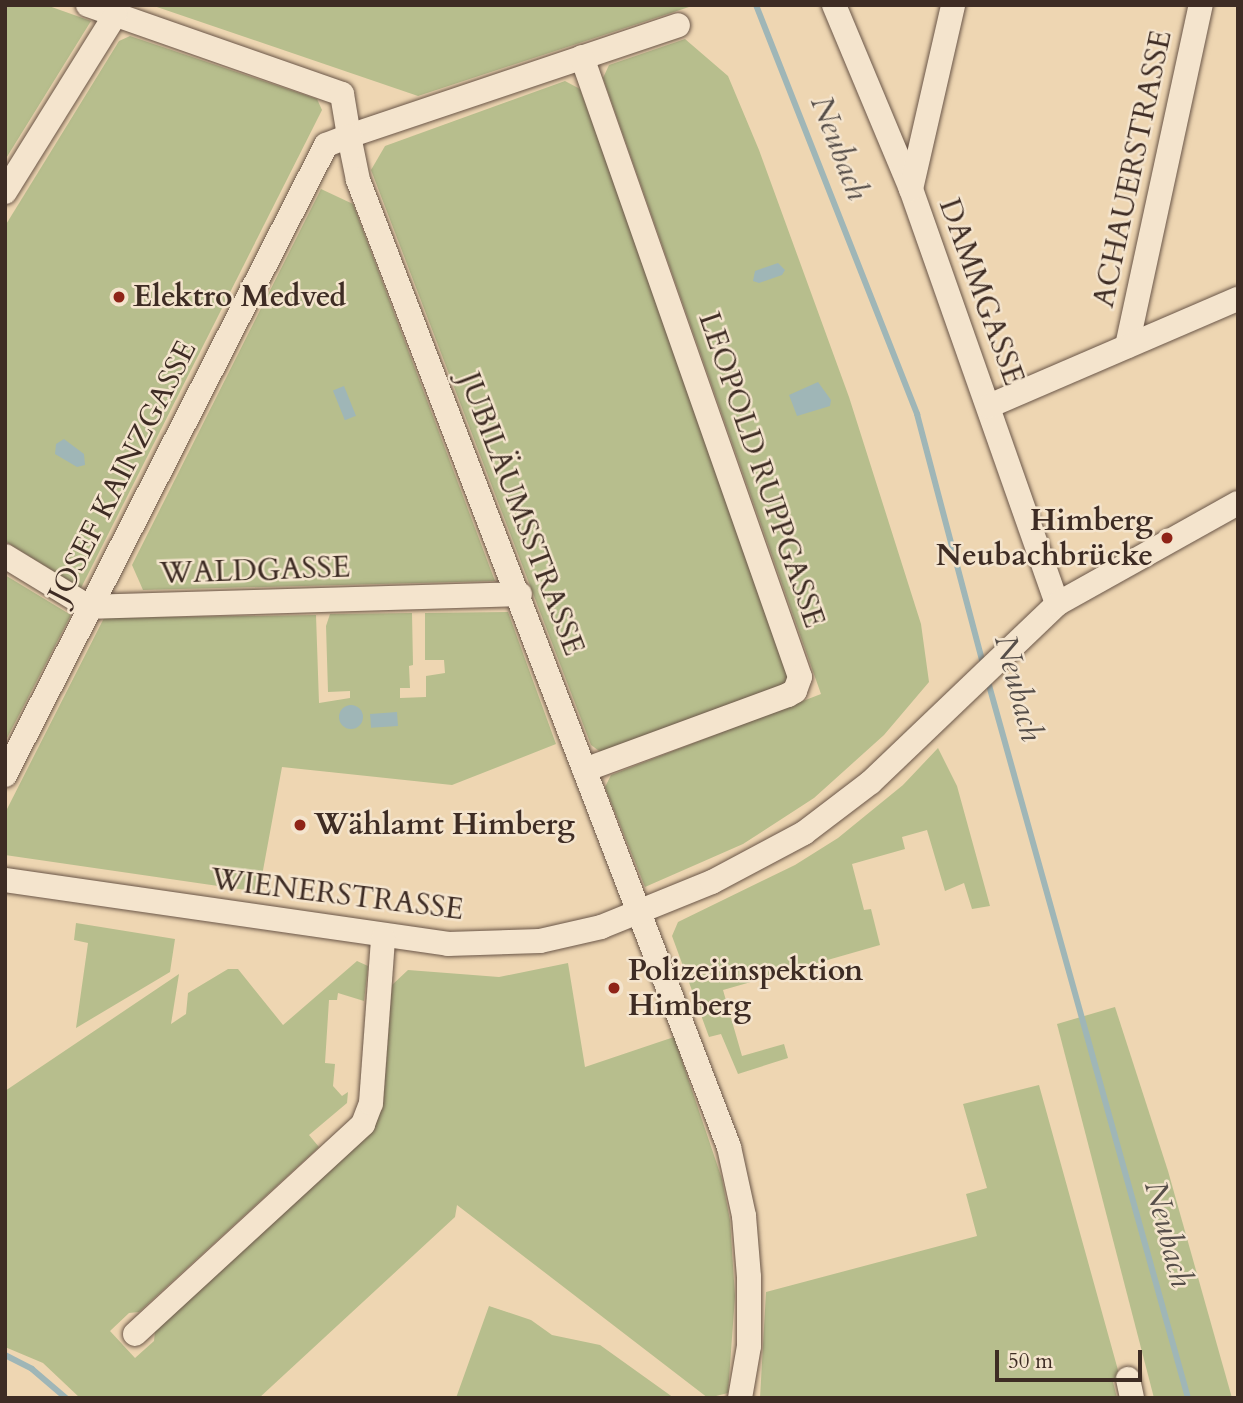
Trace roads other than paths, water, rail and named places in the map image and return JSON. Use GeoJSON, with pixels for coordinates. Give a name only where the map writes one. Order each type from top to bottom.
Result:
{"type":"FeatureCollection","features":[{"type":"Feature","properties":{"kind":"street"},"geometry":{"type":"LineString","coordinates":[[5,192],[114,15],[88,5]]}},
{"type":"Feature","properties":{"kind":"street","name":"DAMMGASSE"},"geometry":{"type":"LineString","coordinates":[[834,5],[911,189],[1057,604]]}},
{"type":"Feature","properties":{"kind":"street"},"geometry":{"type":"LineString","coordinates":[[911,189],[953,5]]}},
{"type":"Feature","properties":{"kind":"street","name":"ACHAUERSTRASSE"},"geometry":{"type":"LineString","coordinates":[[1127,346],[1201,5]]}},
{"type":"Feature","properties":{"kind":"street","name":"JUBILÄUMSSTRASSE"},"geometry":{"type":"LineString","coordinates":[[114,15],[342,94],[358,180],[520,594],[584,770],[729,1147],[744,1216],[749,1277],[749,1346],[740,1398]]}},
{"type":"Feature","properties":{"kind":"street","name":"JOSEF KAINZGASSE"},"geometry":{"type":"LineString","coordinates":[[5,775],[326,145],[678,25]]}},
{"type":"Feature","properties":{"kind":"street","name":"LEOPOLD RUPPGASSE"},"geometry":{"type":"LineString","coordinates":[[582,57],[800,677],[795,691],[788,695],[584,770]]}},
{"type":"Feature","properties":{"kind":"street"},"geometry":{"type":"LineString","coordinates":[[989,406],[1238,299]]}},
{"type":"Feature","properties":{"kind":"street","name":"WIENERSTRASSE"},"geometry":{"type":"LineString","coordinates":[[5,880],[383,937],[447,944],[540,941],[640,914],[763,858],[804,833],[872,782],[1017,638],[1057,604],[1238,503]]}},
{"type":"Feature","properties":{"kind":"street"},"geometry":{"type":"LineString","coordinates":[[5,556],[89,607]]}},
{"type":"Feature","properties":{"kind":"street","name":"WALDGASSE"},"geometry":{"type":"LineString","coordinates":[[89,607],[520,594]]}},
{"type":"Feature","properties":{"kind":"street"},"geometry":{"type":"LineString","coordinates":[[135,1334],[363,1125],[371,1104],[383,937]]}},
{"type":"Feature","properties":{"kind":"water"},"geometry":{"type":"Polygon","coordinates":[[[778,263],[785,270],[782,275],[759,283],[753,281],[755,271],[778,263]]]}},
{"type":"Feature","properties":{"kind":"water"},"geometry":{"type":"Polygon","coordinates":[[[818,382],[831,400],[830,406],[797,416],[789,395],[818,382]]]}},
{"type":"Feature","properties":{"kind":"water"},"geometry":{"type":"Polygon","coordinates":[[[344,386],[356,416],[345,420],[333,390],[344,386]]]}},
{"type":"Feature","properties":{"kind":"water"},"geometry":{"type":"Polygon","coordinates":[[[64,439],[84,454],[85,465],[77,467],[55,454],[56,444],[64,439]]]}},
{"type":"Feature","properties":{"kind":"water"},"geometry":{"type":"Polygon","coordinates":[[[351,705],[360,708],[363,717],[360,726],[351,729],[342,726],[339,717],[342,708],[351,705]]]}},
{"type":"Feature","properties":{"kind":"water"},"geometry":{"type":"Polygon","coordinates":[[[397,712],[398,726],[371,728],[370,714],[397,712]]]}},
{"type":"Feature","properties":{"kind":"waterway","name":"Neubach"},"geometry":{"type":"LineString","coordinates":[[756,5],[917,414],[984,668]]}},
{"type":"Feature","properties":{"kind":"waterway","name":"Neubach"},"geometry":{"type":"LineString","coordinates":[[987,678],[1188,1398]]}},
{"type":"Feature","properties":{"kind":"waterway"},"geometry":{"type":"LineString","coordinates":[[5,1355],[32,1369],[66,1398]]}},
{"type":"Feature","properties":{"kind":"place","name":"Elektro Medved"},"geometry":{"type":"Point","coordinates":[119,297]}},
{"type":"Feature","properties":{"kind":"place","name":"Himberg Neubachbrücke"},"geometry":{"type":"Point","coordinates":[1167,538]}},
{"type":"Feature","properties":{"kind":"place","name":"Wählamt Himberg"},"geometry":{"type":"Point","coordinates":[300,825]}},
{"type":"Feature","properties":{"kind":"place","name":"Polizeiinspektion Himberg"},"geometry":{"type":"Point","coordinates":[614,988]}}]}
